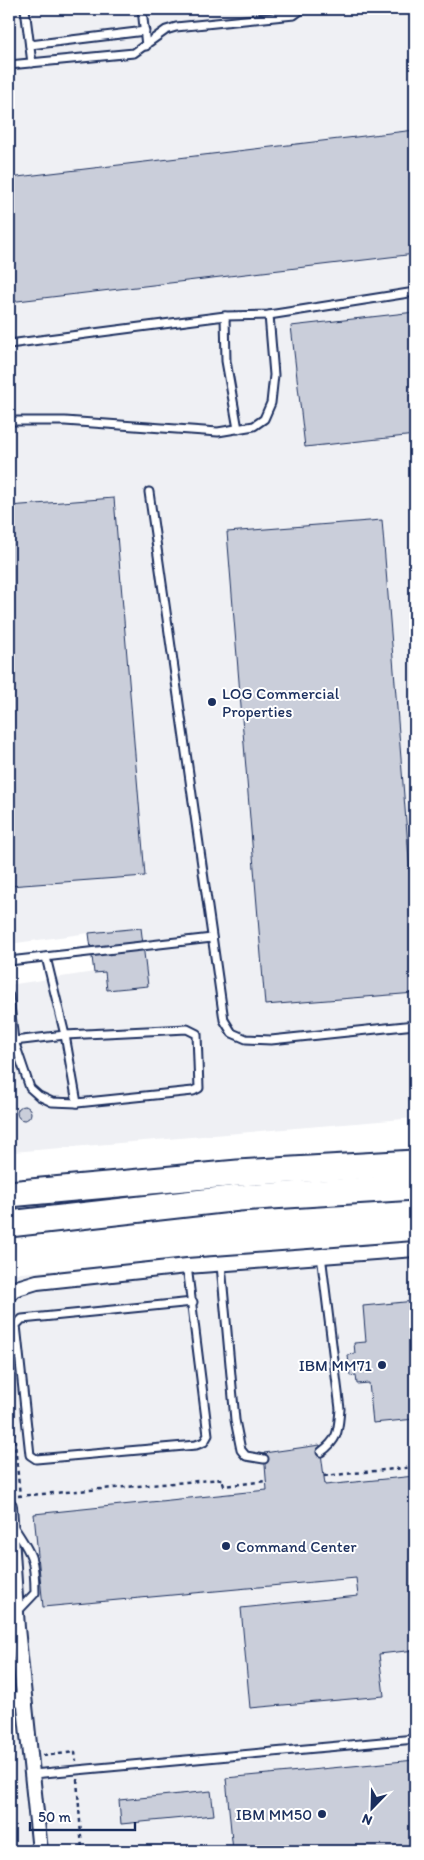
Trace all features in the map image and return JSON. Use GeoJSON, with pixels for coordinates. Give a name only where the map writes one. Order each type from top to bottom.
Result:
{"type":"FeatureCollection","features":[{"type":"Feature","properties":{"kind":"highway"},"geometry":{"type":"LineString","coordinates":[[9,1194],[238,1173],[415,1163]]}},
{"type":"Feature","properties":{"kind":"highway"},"geometry":{"type":"LineString","coordinates":[[9,1182],[32,1189],[52,1190]]}},
{"type":"Feature","properties":{"kind":"highway"},"geometry":{"type":"LineString","coordinates":[[9,1226],[36,1220],[239,1198],[415,1186]]}},
{"type":"Feature","properties":{"kind":"street"},"geometry":{"type":"LineString","coordinates":[[9,1294],[14,1289],[37,1282],[187,1266],[221,1265],[321,1255],[415,1249]]}},
{"type":"Feature","properties":{"kind":"street"},"geometry":{"type":"LineString","coordinates":[[12,1501],[11,1523],[17,1612],[40,1851]]}},
{"type":"Feature","properties":{"kind":"street"},"geometry":{"type":"LineString","coordinates":[[9,1700],[24,1699]]}},
{"type":"Feature","properties":{"kind":"lane"},"geometry":{"type":"LineString","coordinates":[[25,9],[32,63]]}},
{"type":"Feature","properties":{"kind":"lane"},"geometry":{"type":"LineString","coordinates":[[142,9],[146,46]]}},
{"type":"Feature","properties":{"kind":"lane"},"geometry":{"type":"LineString","coordinates":[[9,65],[134,53],[166,30],[176,27],[294,15],[302,9]]}},
{"type":"Feature","properties":{"kind":"lane"},"geometry":{"type":"LineString","coordinates":[[30,45],[145,31]]}},
{"type":"Feature","properties":{"kind":"lane"},"geometry":{"type":"LineString","coordinates":[[9,344],[225,316],[269,315],[415,292]]}},
{"type":"Feature","properties":{"kind":"lane"},"geometry":{"type":"LineString","coordinates":[[9,421],[65,421],[218,432],[254,426],[264,419],[271,403],[274,375],[269,315]]}},
{"type":"Feature","properties":{"kind":"lane"},"geometry":{"type":"LineString","coordinates":[[225,316],[226,361],[238,429]]}},
{"type":"Feature","properties":{"kind":"lane"},"geometry":{"type":"LineString","coordinates":[[149,492],[224,1020],[232,1033],[246,1039],[271,1040],[415,1026]]}},
{"type":"Feature","properties":{"kind":"lane"},"geometry":{"type":"LineString","coordinates":[[9,961],[212,938]]}},
{"type":"Feature","properties":{"kind":"lane"},"geometry":{"type":"LineString","coordinates":[[46,957],[65,1035],[77,1103]]}},
{"type":"Feature","properties":{"kind":"lane"},"geometry":{"type":"LineString","coordinates":[[9,996],[14,1041],[30,1088],[39,1096],[52,1102],[77,1103],[193,1091],[199,1088],[197,1034],[187,1029],[65,1035],[14,1041]]}},
{"type":"Feature","properties":{"kind":"lane"},"geometry":{"type":"LineString","coordinates":[[321,1255],[340,1409],[337,1433],[333,1443],[321,1452]]}},
{"type":"Feature","properties":{"kind":"lane"},"geometry":{"type":"LineString","coordinates":[[221,1265],[235,1420],[241,1450],[246,1456],[264,1459]]}},
{"type":"Feature","properties":{"kind":"lane"},"geometry":{"type":"LineString","coordinates":[[187,1266],[193,1302],[208,1435],[204,1442],[196,1446],[36,1459],[30,1455],[16,1326],[22,1319],[193,1302]]}},
{"type":"Feature","properties":{"kind":"lane"},"geometry":{"type":"LineString","coordinates":[[11,1523],[27,1546],[35,1566],[35,1593],[17,1612]]}},
{"type":"Feature","properties":{"kind":"lane"},"geometry":{"type":"LineString","coordinates":[[34,1774],[415,1739]]}},
{"type":"Feature","properties":{"kind":"path"},"geometry":{"type":"LineString","coordinates":[[13,1423],[20,1496]]}},
{"type":"Feature","properties":{"kind":"path"},"geometry":{"type":"LineString","coordinates":[[324,1476],[415,1467]]}},
{"type":"Feature","properties":{"kind":"path"},"geometry":{"type":"LineString","coordinates":[[12,1501],[20,1496],[222,1479],[224,1486],[266,1481]]}},
{"type":"Feature","properties":{"kind":"path"},"geometry":{"type":"LineString","coordinates":[[31,1758],[75,1752],[82,1850]]}},
{"type":"Feature","properties":{"kind":"shaded area"},"geometry":{"type":"Polygon","coordinates":[[[9,9],[415,9],[415,1118],[13,1152],[9,1102],[9,985],[94,972],[89,933],[9,944],[9,9]]]}},
{"type":"Feature","properties":{"kind":"shaded area"},"geometry":{"type":"Polygon","coordinates":[[[415,1240],[415,1851],[9,1851],[9,1274],[415,1240]]]}},
{"type":"Feature","properties":{"kind":"building"},"geometry":{"type":"Polygon","coordinates":[[[415,130],[415,254],[9,302],[9,178],[415,130]]]}},
{"type":"Feature","properties":{"kind":"building"},"geometry":{"type":"Polygon","coordinates":[[[415,312],[415,435],[305,447],[291,326],[415,312]]]}},
{"type":"Feature","properties":{"kind":"building"},"geometry":{"type":"Polygon","coordinates":[[[114,498],[145,876],[9,886],[9,506],[114,498]]]}},
{"type":"Feature","properties":{"kind":"building"},"geometry":{"type":"Polygon","coordinates":[[[382,520],[415,934],[415,993],[265,1005],[227,532],[382,520]]]}},
{"type":"Feature","properties":{"kind":"building"},"geometry":{"type":"Polygon","coordinates":[[[141,928],[148,986],[107,990],[105,972],[94,973],[89,933],[141,928]]]}},
{"type":"Feature","properties":{"kind":"building"},"geometry":{"type":"Polygon","coordinates":[[[21,1106],[27,1106],[31,1113],[27,1120],[21,1120],[17,1116],[17,1110],[21,1106]]]}},
{"type":"Feature","properties":{"kind":"building","name":"IBM MM71"},"geometry":{"type":"Polygon","coordinates":[[[415,1301],[415,1419],[373,1423],[369,1383],[357,1384],[356,1375],[350,1376],[348,1355],[355,1354],[354,1343],[366,1342],[363,1306],[415,1301]]]}},
{"type":"Feature","properties":{"kind":"building","name":"Command Center"},"geometry":{"type":"Polygon","coordinates":[[[320,1445],[325,1485],[415,1476],[415,1650],[379,1654],[384,1696],[250,1708],[241,1608],[358,1596],[356,1578],[43,1607],[34,1514],[267,1490],[264,1453],[320,1445]]]}},
{"type":"Feature","properties":{"kind":"building","name":"IBM MM50"},"geometry":{"type":"Polygon","coordinates":[[[415,1760],[415,1851],[233,1851],[226,1778],[415,1760]]]}},
{"type":"Feature","properties":{"kind":"building"},"geometry":{"type":"Polygon","coordinates":[[[211,1791],[214,1815],[121,1824],[119,1800],[211,1791]]]}},
{"type":"Feature","properties":{"kind":"place","name":"LOG Commercial Properties"},"geometry":{"type":"Point","coordinates":[212,702]}},
{"type":"Feature","properties":{"kind":"place","name":"IBM MM71"},"geometry":{"type":"Point","coordinates":[382,1365]}},
{"type":"Feature","properties":{"kind":"place","name":"Command Center"},"geometry":{"type":"Point","coordinates":[226,1546]}},
{"type":"Feature","properties":{"kind":"place","name":"IBM MM50"},"geometry":{"type":"Point","coordinates":[322,1814]}}]}
